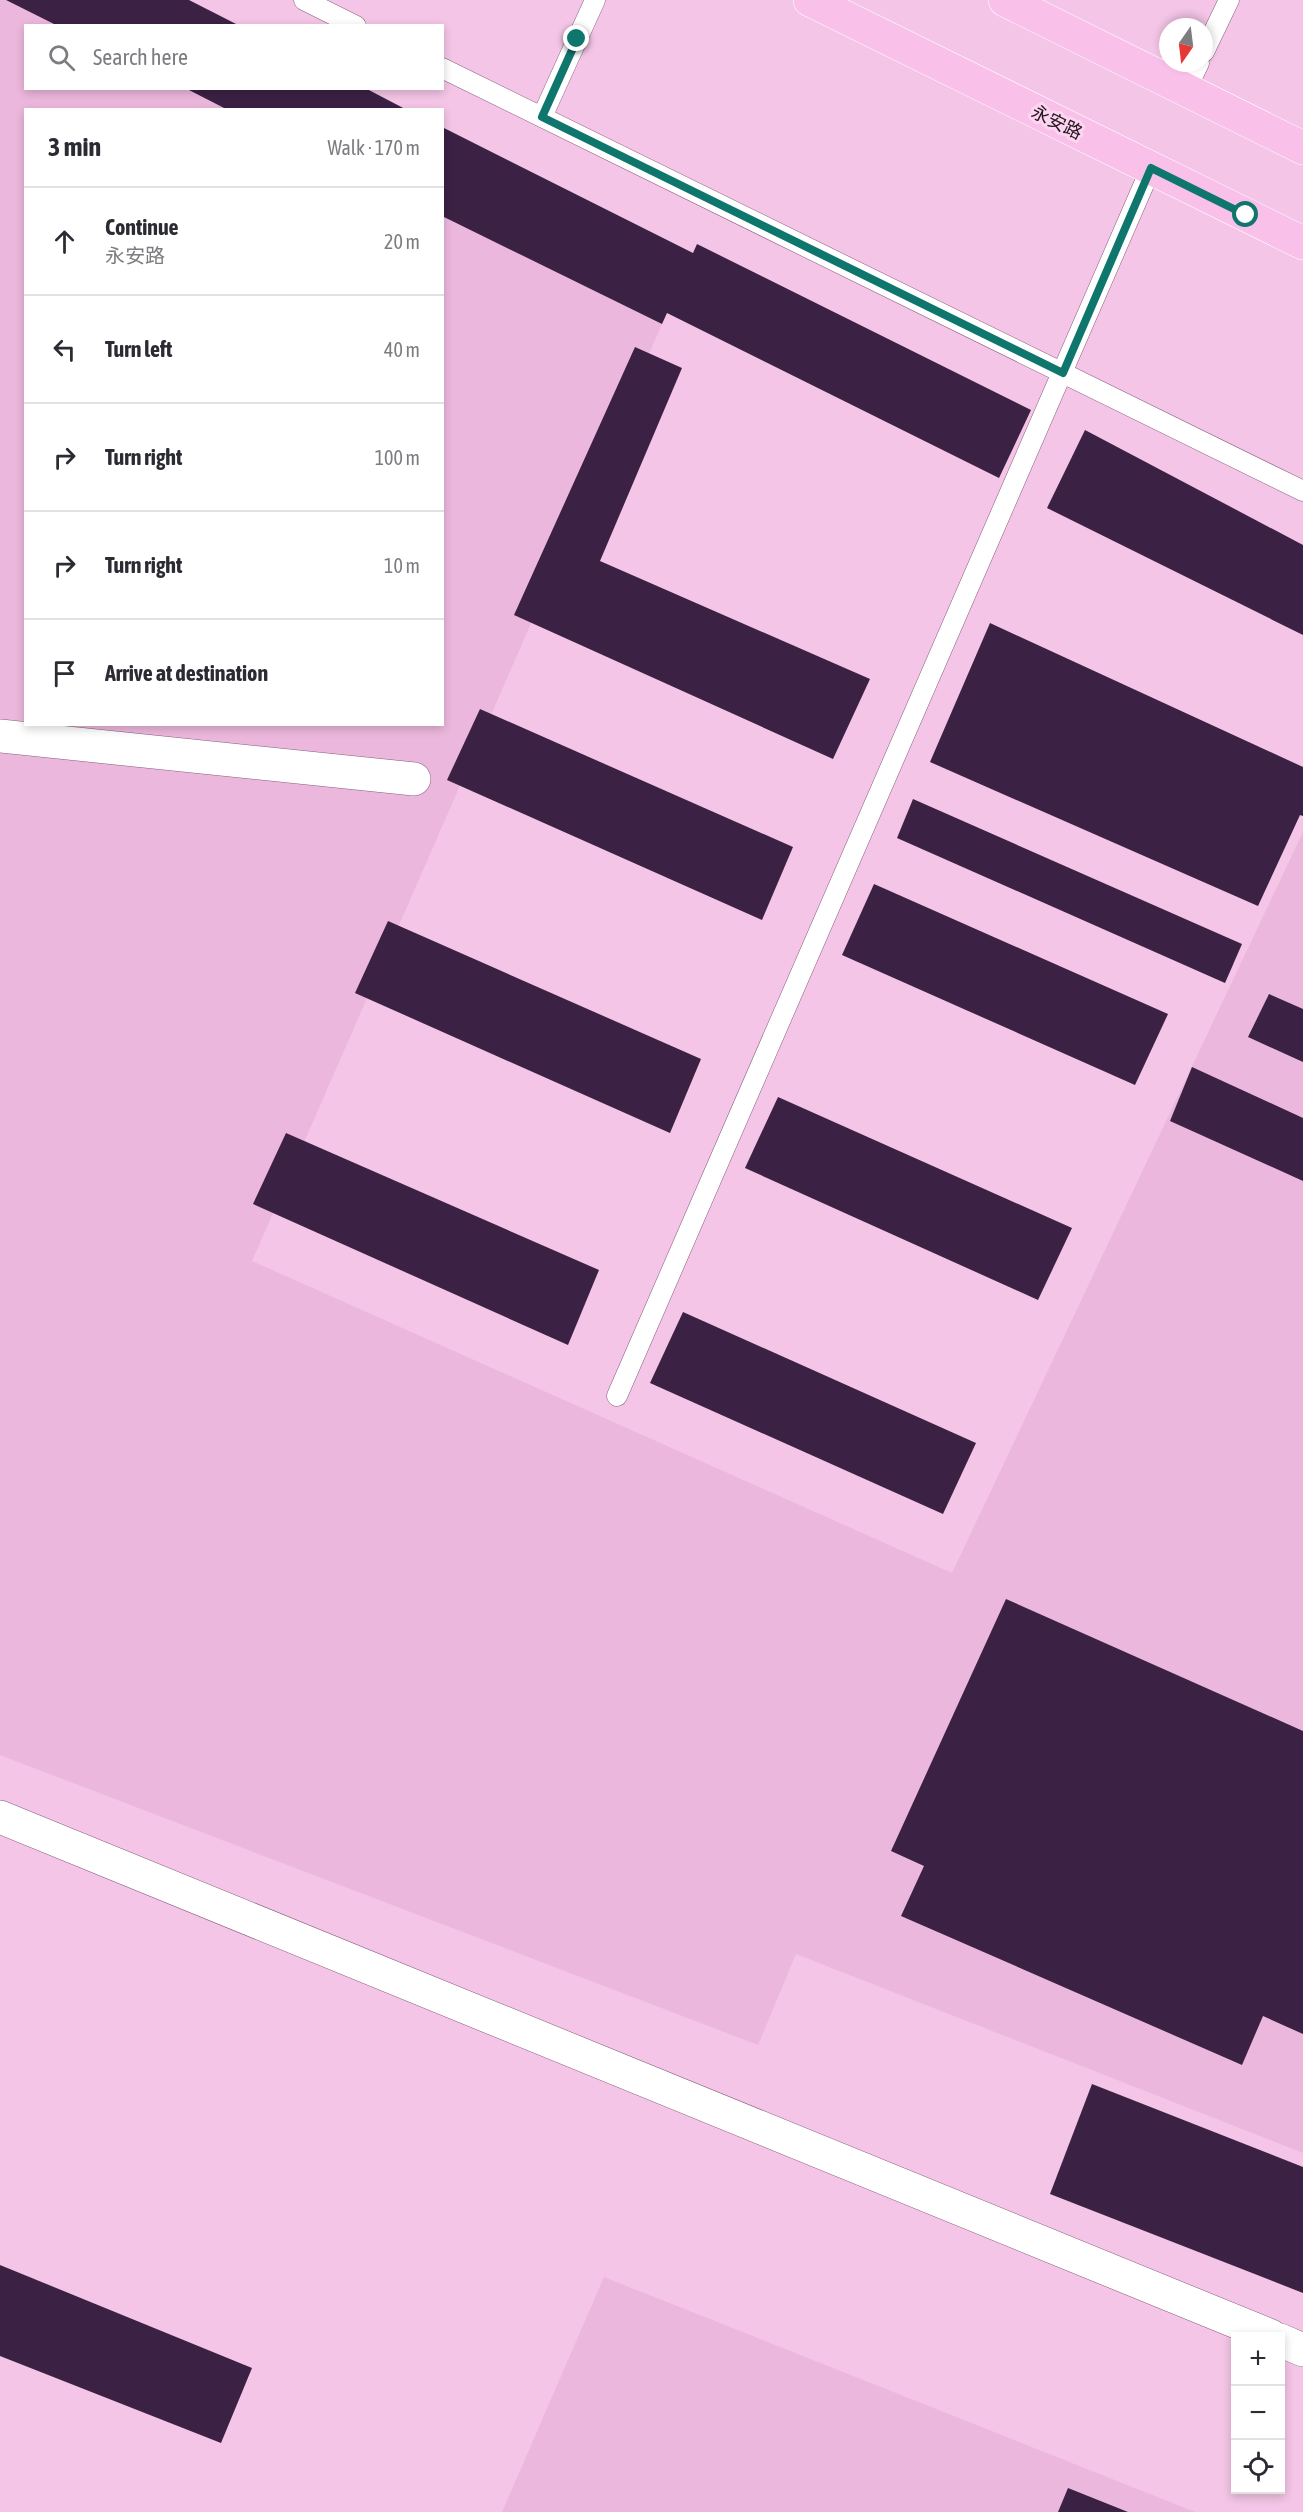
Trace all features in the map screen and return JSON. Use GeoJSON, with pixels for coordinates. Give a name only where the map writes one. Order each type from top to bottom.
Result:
{"type":"FeatureCollection","features":[{"type":"Feature","properties":{"kind":"main road","name":"永安路"},"geometry":{"type":"LineString","coordinates":[[810,0],[1303,243]]}},
{"type":"Feature","properties":{"kind":"main road"},"geometry":{"type":"LineString","coordinates":[[1005,0],[1193,76],[1303,148]]}},
{"type":"Feature","properties":{"kind":"street"},"geometry":{"type":"LineString","coordinates":[[0,736],[414,779]]}},
{"type":"Feature","properties":{"kind":"street"},"geometry":{"type":"LineString","coordinates":[[0,1817],[1259,2332]]}},
{"type":"Feature","properties":{"kind":"street"},"geometry":{"type":"LineString","coordinates":[[1285,2342],[1303,2350]]}},
{"type":"Feature","properties":{"kind":"lane"},"geometry":{"type":"LineString","coordinates":[[304,0],[352,24]]}},
{"type":"Feature","properties":{"kind":"lane"},"geometry":{"type":"LineString","coordinates":[[542,117],[595,0]]}},
{"type":"Feature","properties":{"kind":"lane"},"geometry":{"type":"LineString","coordinates":[[1213,33],[1229,0]]}},
{"type":"Feature","properties":{"kind":"lane"},"geometry":{"type":"LineString","coordinates":[[444,69],[1303,491]]}},
{"type":"Feature","properties":{"kind":"lane"},"geometry":{"type":"LineString","coordinates":[[617,1396],[1151,168]]}},
{"type":"Feature","properties":{"kind":"shaded area"},"geometry":{"type":"Polygon","coordinates":[[[0,0],[6,0],[56,24],[24,24],[24,90],[187,90],[226,108],[24,108],[24,726],[444,726],[444,216],[662,324],[252,1261],[952,1573],[1303,832],[1303,2153],[796,1954],[758,2045],[0,1755],[0,0]]]}},
{"type":"Feature","properties":{"kind":"shaded area"},"geometry":{"type":"Polygon","coordinates":[[[604,2277],[1195,2512],[502,2512],[604,2277]]]}},
{"type":"Feature","properties":{"kind":"building"},"geometry":{"type":"Polygon","coordinates":[[[6,0],[189,0],[236,24],[54,24],[6,0]]]}},
{"type":"Feature","properties":{"kind":"building"},"geometry":{"type":"Polygon","coordinates":[[[189,90],[369,90],[403,108],[224,108],[189,90]]]}},
{"type":"Feature","properties":{"kind":"building"},"geometry":{"type":"Polygon","coordinates":[[[444,128],[693,253],[697,244],[1031,410],[999,478],[667,313],[662,324],[444,217],[444,128]]]}},
{"type":"Feature","properties":{"kind":"building"},"geometry":{"type":"Polygon","coordinates":[[[635,347],[682,368],[600,561],[870,679],[833,759],[514,615],[635,347]]]}},
{"type":"Feature","properties":{"kind":"building"},"geometry":{"type":"Polygon","coordinates":[[[1085,430],[1303,545],[1303,635],[1047,508],[1085,430]]]}},
{"type":"Feature","properties":{"kind":"building"},"geometry":{"type":"Polygon","coordinates":[[[990,623],[1303,767],[1303,816],[1300,815],[1258,906],[930,762],[990,623]]]}},
{"type":"Feature","properties":{"kind":"building"},"geometry":{"type":"Polygon","coordinates":[[[480,709],[793,847],[762,920],[447,780],[480,709]]]}},
{"type":"Feature","properties":{"kind":"building"},"geometry":{"type":"Polygon","coordinates":[[[913,799],[1242,944],[1225,983],[897,838],[913,799]]]}},
{"type":"Feature","properties":{"kind":"building"},"geometry":{"type":"Polygon","coordinates":[[[874,884],[1168,1014],[1135,1085],[842,955],[874,884]]]}},
{"type":"Feature","properties":{"kind":"building"},"geometry":{"type":"Polygon","coordinates":[[[388,921],[701,1059],[670,1133],[355,993],[388,921]]]}},
{"type":"Feature","properties":{"kind":"building"},"geometry":{"type":"Polygon","coordinates":[[[1269,994],[1303,1009],[1303,1062],[1248,1037],[1269,994]]]}},
{"type":"Feature","properties":{"kind":"building"},"geometry":{"type":"Polygon","coordinates":[[[1192,1067],[1303,1118],[1303,1181],[1170,1121],[1192,1067]]]}},
{"type":"Feature","properties":{"kind":"building"},"geometry":{"type":"Polygon","coordinates":[[[778,1097],[1072,1228],[1038,1300],[745,1168],[778,1097]]]}},
{"type":"Feature","properties":{"kind":"building"},"geometry":{"type":"Polygon","coordinates":[[[286,1133],[599,1270],[568,1345],[253,1204],[286,1133]]]}},
{"type":"Feature","properties":{"kind":"building"},"geometry":{"type":"Polygon","coordinates":[[[683,1312],[976,1443],[943,1514],[650,1383],[683,1312]]]}},
{"type":"Feature","properties":{"kind":"building"},"geometry":{"type":"Polygon","coordinates":[[[1006,1599],[1303,1731],[1303,2034],[1263,2016],[1242,2065],[901,1916],[924,1866],[891,1851],[1006,1599]]]}},
{"type":"Feature","properties":{"kind":"building"},"geometry":{"type":"Polygon","coordinates":[[[1092,2084],[1303,2167],[1303,2293],[1050,2194],[1092,2084]]]}},
{"type":"Feature","properties":{"kind":"building"},"geometry":{"type":"Polygon","coordinates":[[[0,2265],[252,2368],[221,2443],[0,2356],[0,2265]]]}},
{"type":"Feature","properties":{"kind":"building"},"geometry":{"type":"Polygon","coordinates":[[[1068,2488],[1128,2512],[1058,2512],[1068,2488]]]}},
{"type":"Feature","properties":{"kind":"route"},"geometry":{"type":"LineString","coordinates":[[577,39],[542,117],[1063,373],[1151,168],[1246,215]]}}]}
